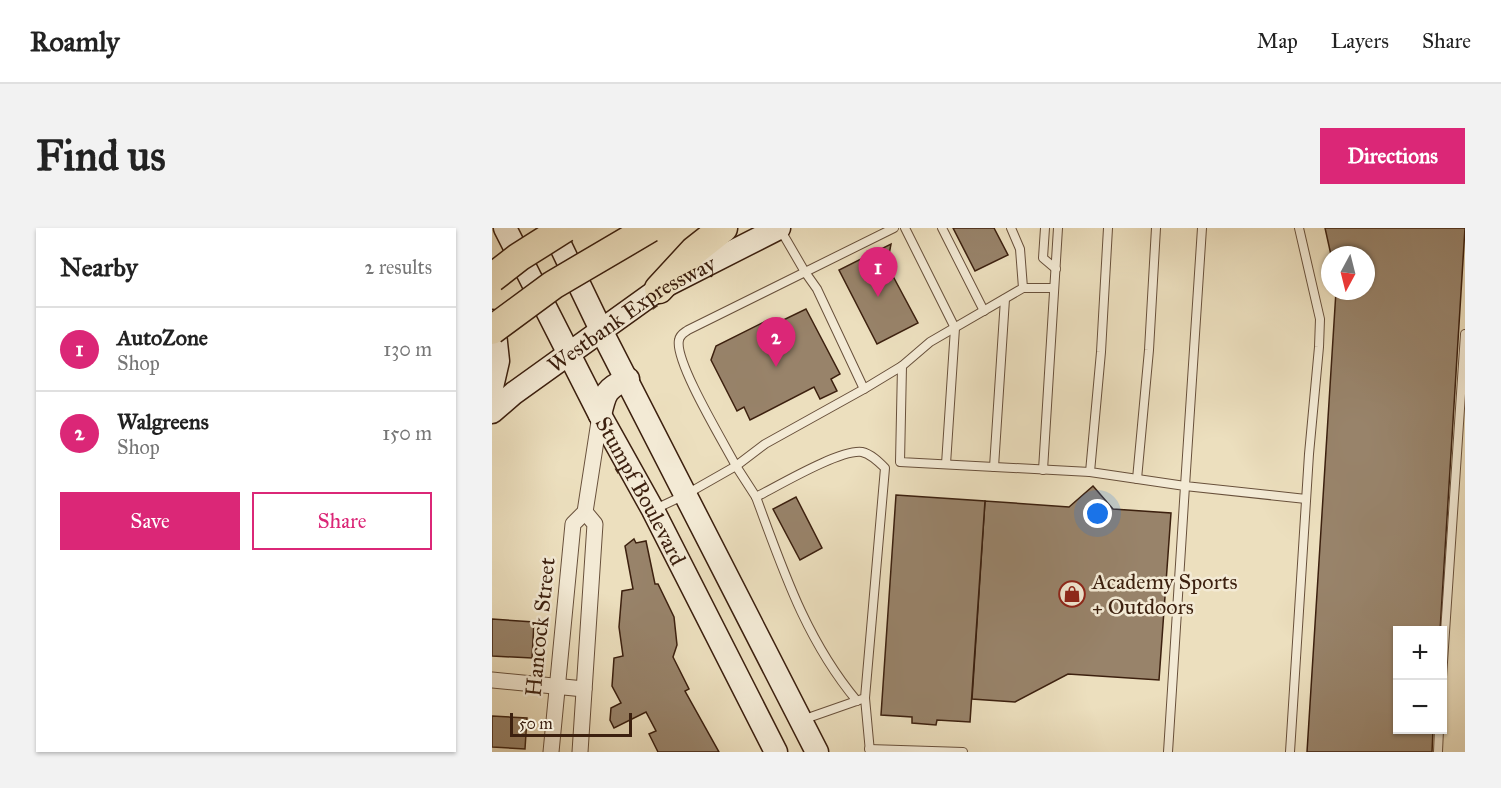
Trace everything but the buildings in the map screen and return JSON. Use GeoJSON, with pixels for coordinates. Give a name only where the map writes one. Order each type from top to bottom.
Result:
{"type":"FeatureCollection","features":[{"type":"Feature","properties":{"kind":"highway"},"geometry":{"type":"LineString","coordinates":[[492,278],[519,257],[565,228]]}},
{"type":"Feature","properties":{"kind":"highway"},"geometry":{"type":"LineString","coordinates":[[492,330],[553,285],[650,228]]}},
{"type":"Feature","properties":{"kind":"highway"},"geometry":{"type":"LineString","coordinates":[[659,289],[694,251],[723,228]]}},
{"type":"Feature","properties":{"kind":"main road","name":"Stumpf Boulevard"},"geometry":{"type":"LineString","coordinates":[[505,228],[568,354],[653,510],[776,752]]}},
{"type":"Feature","properties":{"kind":"main road","name":"Stumpf Boulevard"},"geometry":{"type":"LineString","coordinates":[[552,228],[602,332],[817,752]]}},
{"type":"Feature","properties":{"kind":"main road","name":"Westbank Expressway"},"geometry":{"type":"LineString","coordinates":[[492,412],[514,393],[659,289],[779,228]]}},
{"type":"Feature","properties":{"kind":"main road"},"geometry":{"type":"LineString","coordinates":[[492,321],[498,361],[492,387]]}},
{"type":"Feature","properties":{"kind":"main road"},"geometry":{"type":"LineString","coordinates":[[600,415],[608,390],[628,379]]}},
{"type":"Feature","properties":{"kind":"street","name":"Hancock Street"},"geometry":{"type":"LineString","coordinates":[[551,752],[573,524],[585,512],[600,415]]}},
{"type":"Feature","properties":{"kind":"street","name":"Hancock Street"},"geometry":{"type":"LineString","coordinates":[[580,752],[595,524],[585,512]]}},
{"type":"Feature","properties":{"kind":"street"},"geometry":{"type":"LineString","coordinates":[[492,680],[584,689]]}},
{"type":"Feature","properties":{"kind":"lane"},"geometry":{"type":"LineString","coordinates":[[779,228],[804,272],[817,289],[864,389]]}},
{"type":"Feature","properties":{"kind":"lane"},"geometry":{"type":"LineString","coordinates":[[861,699],[821,652],[794,600],[756,497],[736,466],[686,372],[678,342],[681,335],[688,330],[894,228]]}},
{"type":"Feature","properties":{"kind":"lane"},"geometry":{"type":"LineString","coordinates":[[905,228],[955,328],[946,464]]}},
{"type":"Feature","properties":{"kind":"lane"},"geometry":{"type":"LineString","coordinates":[[942,228],[984,311]]}},
{"type":"Feature","properties":{"kind":"lane"},"geometry":{"type":"LineString","coordinates":[[1011,228],[1020,249],[1023,288]]}},
{"type":"Feature","properties":{"kind":"lane"},"geometry":{"type":"LineString","coordinates":[[1045,228],[1043,258],[1056,269]]}},
{"type":"Feature","properties":{"kind":"lane"},"geometry":{"type":"LineString","coordinates":[[1044,470],[1058,228]]}},
{"type":"Feature","properties":{"kind":"lane"},"geometry":{"type":"LineString","coordinates":[[1090,472],[1101,352],[1108,228]]}},
{"type":"Feature","properties":{"kind":"lane"},"geometry":{"type":"LineString","coordinates":[[1137,478],[1149,350],[1156,228]]}},
{"type":"Feature","properties":{"kind":"lane"},"geometry":{"type":"LineString","coordinates":[[1168,752],[1202,228]]}},
{"type":"Feature","properties":{"kind":"lane"},"geometry":{"type":"LineString","coordinates":[[1290,752],[1320,319],[1299,228]]}},
{"type":"Feature","properties":{"kind":"lane"},"geometry":{"type":"LineString","coordinates":[[653,510],[686,495],[736,466],[765,444],[864,389],[902,366],[930,342],[1023,288],[1054,288]]}},
{"type":"Feature","properties":{"kind":"lane"},"geometry":{"type":"LineString","coordinates":[[994,467],[1005,299]]}},
{"type":"Feature","properties":{"kind":"lane"},"geometry":{"type":"LineString","coordinates":[[1446,626],[1465,334]]}},
{"type":"Feature","properties":{"kind":"lane"},"geometry":{"type":"LineString","coordinates":[[900,462],[902,366]]}},
{"type":"Feature","properties":{"kind":"lane"},"geometry":{"type":"LineString","coordinates":[[756,497],[838,456],[863,452],[885,468]]}},
{"type":"Feature","properties":{"kind":"lane"},"geometry":{"type":"LineString","coordinates":[[885,468],[900,462],[1090,472],[1185,486],[1306,499]]}},
{"type":"Feature","properties":{"kind":"lane"},"geometry":{"type":"LineString","coordinates":[[885,468],[861,699],[870,750],[963,752]]}},
{"type":"Feature","properties":{"kind":"lane"},"geometry":{"type":"LineString","coordinates":[[801,721],[861,699]]}},
{"type":"Feature","properties":{"kind":"lane"},"geometry":{"type":"LineString","coordinates":[[1438,752],[1439,734]]}},
{"type":"Feature","properties":{"kind":"place","name":"AutoZone"},"geometry":{"type":"Point","coordinates":[878,297]}},
{"type":"Feature","properties":{"kind":"place","name":"Walgreens"},"geometry":{"type":"Point","coordinates":[776,367]}},
{"type":"Feature","properties":{"kind":"place","name":"Academy Sports + Outdoors"},"geometry":{"type":"Point","coordinates":[1072,594]}}]}
